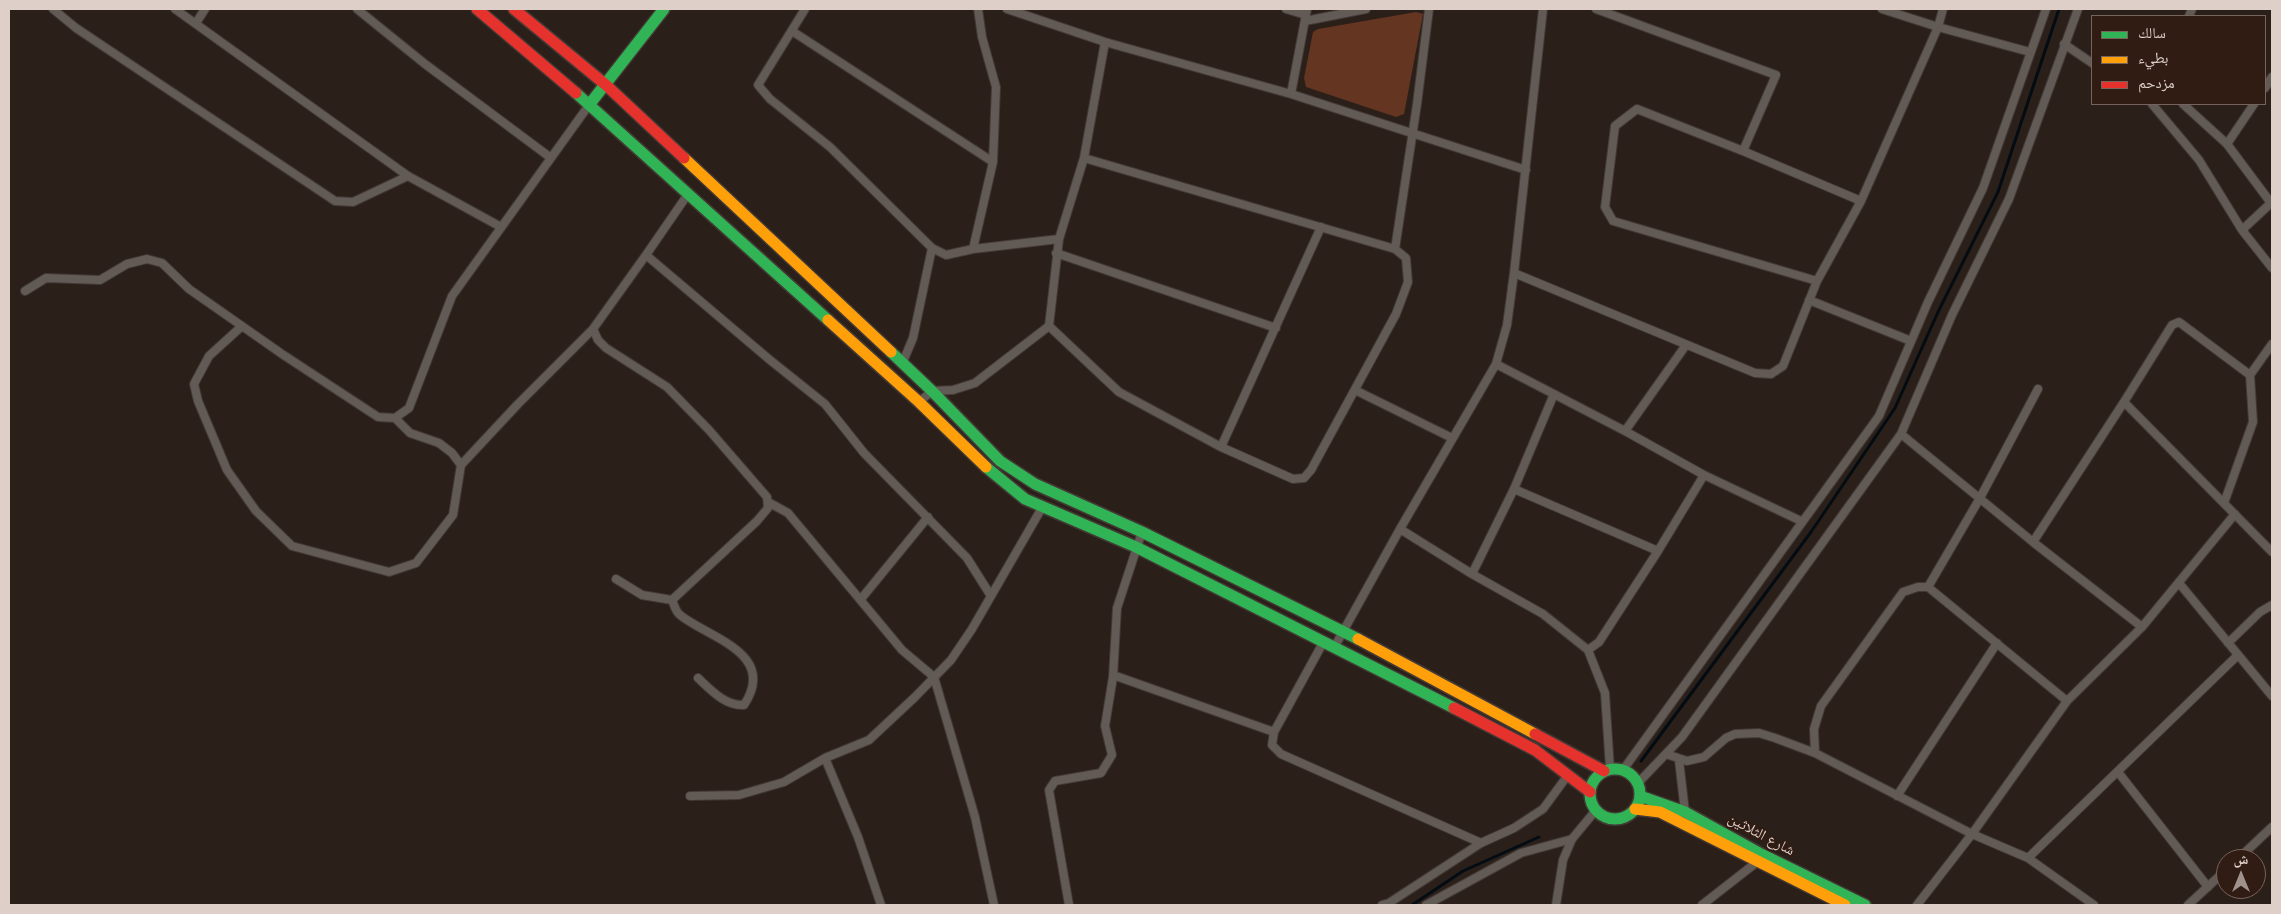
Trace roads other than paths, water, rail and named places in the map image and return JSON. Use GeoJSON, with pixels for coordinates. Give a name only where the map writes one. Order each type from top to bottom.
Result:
{"type":"FeatureCollection","features":[{"type":"Feature","properties":{"kind":"main road"},"geometry":{"type":"LineString","coordinates":[[477,9],[590,105],[919,402],[992,473],[1025,498],[1136,547],[1335,646],[1535,750],[1590,792]]}},
{"type":"Feature","properties":{"kind":"main road"},"geometry":{"type":"LineString","coordinates":[[514,9],[606,85],[932,391],[1000,461],[1036,484],[1142,532],[1344,631],[1607,770],[1624,770],[1638,783],[1640,796],[1635,808],[1626,816],[1614,819],[1607,818],[1596,810],[1591,799],[1590,792],[1594,780],[1607,770]]}},
{"type":"Feature","properties":{"kind":"main road"},"geometry":{"type":"LineString","coordinates":[[590,105],[664,9]]}},
{"type":"Feature","properties":{"kind":"main road","name":"شارع الثلاثين"},"geometry":{"type":"LineString","coordinates":[[1640,796],[1684,812],[1761,854],[1865,905]]}},
{"type":"Feature","properties":{"kind":"main road","name":"شارع الثلاثين"},"geometry":{"type":"LineString","coordinates":[[1635,808],[1660,812],[1756,862],[1845,905]]}},
{"type":"Feature","properties":{"kind":"street"},"geometry":{"type":"LineString","coordinates":[[53,9],[76,28],[335,201],[353,202],[408,176]]}},
{"type":"Feature","properties":{"kind":"street"},"geometry":{"type":"LineString","coordinates":[[175,9],[408,176],[501,228]]}},
{"type":"Feature","properties":{"kind":"street"},"geometry":{"type":"LineString","coordinates":[[196,23],[205,9]]}},
{"type":"Feature","properties":{"kind":"street"},"geometry":{"type":"LineString","coordinates":[[357,9],[425,64],[551,158]]}},
{"type":"Feature","properties":{"kind":"street"},"geometry":{"type":"LineString","coordinates":[[805,9],[758,84],[770,99],[830,147],[932,248],[946,254],[1059,238]]}},
{"type":"Feature","properties":{"kind":"street"},"geometry":{"type":"LineString","coordinates":[[973,249],[993,162],[996,87],[982,37],[978,9]]}},
{"type":"Feature","properties":{"kind":"street"},"geometry":{"type":"LineString","coordinates":[[1007,9],[1106,42],[1291,94],[1526,170]]}},
{"type":"Feature","properties":{"kind":"street"},"geometry":{"type":"LineString","coordinates":[[1286,9],[1306,15],[1366,9]]}},
{"type":"Feature","properties":{"kind":"street"},"geometry":{"type":"LineString","coordinates":[[1395,248],[1429,9]]}},
{"type":"Feature","properties":{"kind":"street"},"geometry":{"type":"LineString","coordinates":[[1335,646],[1400,529],[1496,364],[1507,325],[1514,273],[1543,9]]}},
{"type":"Feature","properties":{"kind":"street"},"geometry":{"type":"LineString","coordinates":[[1596,9],[1776,75],[1743,151]]}},
{"type":"Feature","properties":{"kind":"street"},"geometry":{"type":"LineString","coordinates":[[1882,9],[1938,27],[2030,52]]}},
{"type":"Feature","properties":{"kind":"street"},"geometry":{"type":"LineString","coordinates":[[1514,273],[1755,373],[1771,374],[1783,366],[1817,281],[1861,201],[1938,27],[1943,9]]}},
{"type":"Feature","properties":{"kind":"street"},"geometry":{"type":"LineString","coordinates":[[1624,770],[1879,416],[1911,341],[1983,188],[2045,9]]}},
{"type":"Feature","properties":{"kind":"street"},"geometry":{"type":"LineString","coordinates":[[1638,783],[1682,737],[1901,434],[1952,315],[2009,198],[2078,9]]}},
{"type":"Feature","properties":{"kind":"street"},"geometry":{"type":"LineString","coordinates":[[1291,94],[1306,15]]}},
{"type":"Feature","properties":{"kind":"street"},"geometry":{"type":"LineString","coordinates":[[792,31],[993,162]]}},
{"type":"Feature","properties":{"kind":"street"},"geometry":{"type":"LineString","coordinates":[[919,402],[932,391],[954,390],[975,383],[1049,326],[1059,238],[1084,158],[1106,42]]}},
{"type":"Feature","properties":{"kind":"street"},"geometry":{"type":"LineString","coordinates":[[2064,44],[2091,62]]}},
{"type":"Feature","properties":{"kind":"street"},"geometry":{"type":"LineString","coordinates":[[25,291],[46,278],[100,280],[127,264],[147,259],[162,263],[189,289],[378,417],[395,418],[409,408],[452,296],[590,105]]}},
{"type":"Feature","properties":{"kind":"street"},"geometry":{"type":"LineString","coordinates":[[2153,105],[2199,160],[2242,230],[2272,268]]}},
{"type":"Feature","properties":{"kind":"street"},"geometry":{"type":"LineString","coordinates":[[2184,105],[2227,144],[2272,202],[2242,230]]}},
{"type":"Feature","properties":{"kind":"street"},"geometry":{"type":"LineString","coordinates":[[2227,144],[2253,105]]}},
{"type":"Feature","properties":{"kind":"street"},"geometry":{"type":"LineString","coordinates":[[1817,281],[1613,221],[1605,207],[1615,126],[1637,109],[1861,201]]}},
{"type":"Feature","properties":{"kind":"street"},"geometry":{"type":"LineString","coordinates":[[1049,326],[1119,392],[1221,447],[1293,479],[1304,478],[1312,470],[1396,314],[1408,282],[1406,258],[1395,248],[1084,158]]}},
{"type":"Feature","properties":{"kind":"street"},"geometry":{"type":"LineString","coordinates":[[242,326],[209,356],[194,384],[198,401],[227,470],[256,511],[292,546],[389,572],[416,563],[453,515],[461,464],[592,330],[688,194]]}},
{"type":"Feature","properties":{"kind":"street"},"geometry":{"type":"LineString","coordinates":[[1221,447],[1321,227]]}},
{"type":"Feature","properties":{"kind":"street"},"geometry":{"type":"LineString","coordinates":[[902,364],[913,338],[932,248]]}},
{"type":"Feature","properties":{"kind":"street"},"geometry":{"type":"LineString","coordinates":[[1056,253],[1276,328]]}},
{"type":"Feature","properties":{"kind":"street"},"geometry":{"type":"LineString","coordinates":[[646,255],[825,404],[864,454],[928,517],[966,558],[991,596]]}},
{"type":"Feature","properties":{"kind":"street"},"geometry":{"type":"LineString","coordinates":[[1809,300],[1911,341]]}},
{"type":"Feature","properties":{"kind":"street"},"geometry":{"type":"LineString","coordinates":[[2033,542],[2172,325],[2180,322],[2250,375]]}},
{"type":"Feature","properties":{"kind":"street"},"geometry":{"type":"LineString","coordinates":[[592,330],[606,348],[667,387],[709,430],[767,497],[768,508],[757,521],[672,600]]}},
{"type":"Feature","properties":{"kind":"street"},"geometry":{"type":"LineString","coordinates":[[2224,503],[2253,422],[2250,375],[2272,344]]}},
{"type":"Feature","properties":{"kind":"street"},"geometry":{"type":"LineString","coordinates":[[1625,431],[1686,345]]}},
{"type":"Feature","properties":{"kind":"street"},"geometry":{"type":"LineString","coordinates":[[1496,364],[1704,474],[1801,522]]}},
{"type":"Feature","properties":{"kind":"street"},"geometry":{"type":"LineString","coordinates":[[1928,587],[1980,498],[2038,389]]}},
{"type":"Feature","properties":{"kind":"street"},"geometry":{"type":"LineString","coordinates":[[1355,390],[1452,438]]}},
{"type":"Feature","properties":{"kind":"street"},"geometry":{"type":"LineString","coordinates":[[1472,574],[1514,489],[1554,394]]}},
{"type":"Feature","properties":{"kind":"street"},"geometry":{"type":"LineString","coordinates":[[2124,402],[2272,552]]}},
{"type":"Feature","properties":{"kind":"street"},"geometry":{"type":"LineString","coordinates":[[395,418],[410,433],[439,443],[452,453],[461,464]]}},
{"type":"Feature","properties":{"kind":"street"},"geometry":{"type":"LineString","coordinates":[[1901,434],[2033,542],[2142,627]]}},
{"type":"Feature","properties":{"kind":"street"},"geometry":{"type":"LineString","coordinates":[[1588,650],[1599,642],[1658,551],[1704,474]]}},
{"type":"Feature","properties":{"kind":"street"},"geometry":{"type":"LineString","coordinates":[[1514,489],[1658,551]]}},
{"type":"Feature","properties":{"kind":"street"},"geometry":{"type":"LineString","coordinates":[[768,502],[788,513],[902,650],[934,677],[975,817],[994,905]]}},
{"type":"Feature","properties":{"kind":"street"},"geometry":{"type":"LineString","coordinates":[[690,796],[739,795],[784,782],[825,758],[869,740],[951,660],[991,596],[1043,506]]}},
{"type":"Feature","properties":{"kind":"street"},"geometry":{"type":"LineString","coordinates":[[1917,905],[1972,834],[2067,700],[2142,627],[2235,514]]}},
{"type":"Feature","properties":{"kind":"street"},"geometry":{"type":"LineString","coordinates":[[861,599],[928,517]]}},
{"type":"Feature","properties":{"kind":"street"},"geometry":{"type":"LineString","coordinates":[[1400,529],[1472,574],[1543,614],[1588,650],[1604,693],[1607,770]]}},
{"type":"Feature","properties":{"kind":"street"},"geometry":{"type":"LineString","coordinates":[[1069,905],[1049,790],[1055,781],[1101,773],[1112,755],[1105,726],[1113,675],[1117,608],[1142,532]]}},
{"type":"Feature","properties":{"kind":"street"},"geometry":{"type":"LineString","coordinates":[[616,579],[642,595],[672,600]]}},
{"type":"Feature","properties":{"kind":"street"},"geometry":{"type":"LineString","coordinates":[[2179,583],[2272,696]]}},
{"type":"Feature","properties":{"kind":"street"},"geometry":{"type":"LineString","coordinates":[[1815,753],[1814,729],[1820,706],[1903,592],[1918,587],[1928,587],[2067,700]]}},
{"type":"Feature","properties":{"kind":"street"},"geometry":{"type":"LineString","coordinates":[[672,600],[677,612],[725,640],[742,654],[751,670],[753,685],[744,705],[735,705],[718,696],[698,678]]}},
{"type":"Feature","properties":{"kind":"street"},"geometry":{"type":"LineString","coordinates":[[2228,643],[2260,612],[2272,605]]}},
{"type":"Feature","properties":{"kind":"street"},"geometry":{"type":"LineString","coordinates":[[1324,641],[1274,732],[1272,745],[1281,754],[1481,843]]}},
{"type":"Feature","properties":{"kind":"street"},"geometry":{"type":"LineString","coordinates":[[1897,796],[1997,643]]}},
{"type":"Feature","properties":{"kind":"street"},"geometry":{"type":"LineString","coordinates":[[2028,858],[2238,656]]}},
{"type":"Feature","properties":{"kind":"street"},"geometry":{"type":"LineString","coordinates":[[1113,675],[1274,732]]}},
{"type":"Feature","properties":{"kind":"street"},"geometry":{"type":"LineString","coordinates":[[1666,754],[1679,760],[1687,761],[1704,757],[1726,738],[1745,733],[1760,733],[1815,753],[1972,834],[2028,858],[2094,905]]}},
{"type":"Feature","properties":{"kind":"street"},"geometry":{"type":"LineString","coordinates":[[825,758],[858,837],[881,905]]}},
{"type":"Feature","properties":{"kind":"street"},"geometry":{"type":"LineString","coordinates":[[1679,760],[1684,812]]}},
{"type":"Feature","properties":{"kind":"street"},"geometry":{"type":"LineString","coordinates":[[2118,772],[2208,887]]}},
{"type":"Feature","properties":{"kind":"street"},"geometry":{"type":"LineString","coordinates":[[1382,905],[1481,843],[1514,828],[1543,809],[1568,775]]}},
{"type":"Feature","properties":{"kind":"street"},"geometry":{"type":"LineString","coordinates":[[1556,905],[1563,860],[1572,839],[1596,810]]}},
{"type":"Feature","properties":{"kind":"street"},"geometry":{"type":"LineString","coordinates":[[2248,849],[2272,826]]}},
{"type":"Feature","properties":{"kind":"street"},"geometry":{"type":"LineString","coordinates":[[1426,905],[1521,853],[1572,839]]}},
{"type":"Feature","properties":{"kind":"street"},"geometry":{"type":"LineString","coordinates":[[1702,905],[1756,862]]}},
{"type":"Feature","properties":{"kind":"street"},"geometry":{"type":"LineString","coordinates":[[2188,905],[2216,879]]}},
{"type":"Feature","properties":{"kind":"waterway"},"geometry":{"type":"LineString","coordinates":[[1641,761],[1811,532],[1895,408],[1938,312],[1998,192],[2059,9]]}},
{"type":"Feature","properties":{"kind":"waterway"},"geometry":{"type":"LineString","coordinates":[[1412,905],[1463,871],[1539,837]]}}]}
